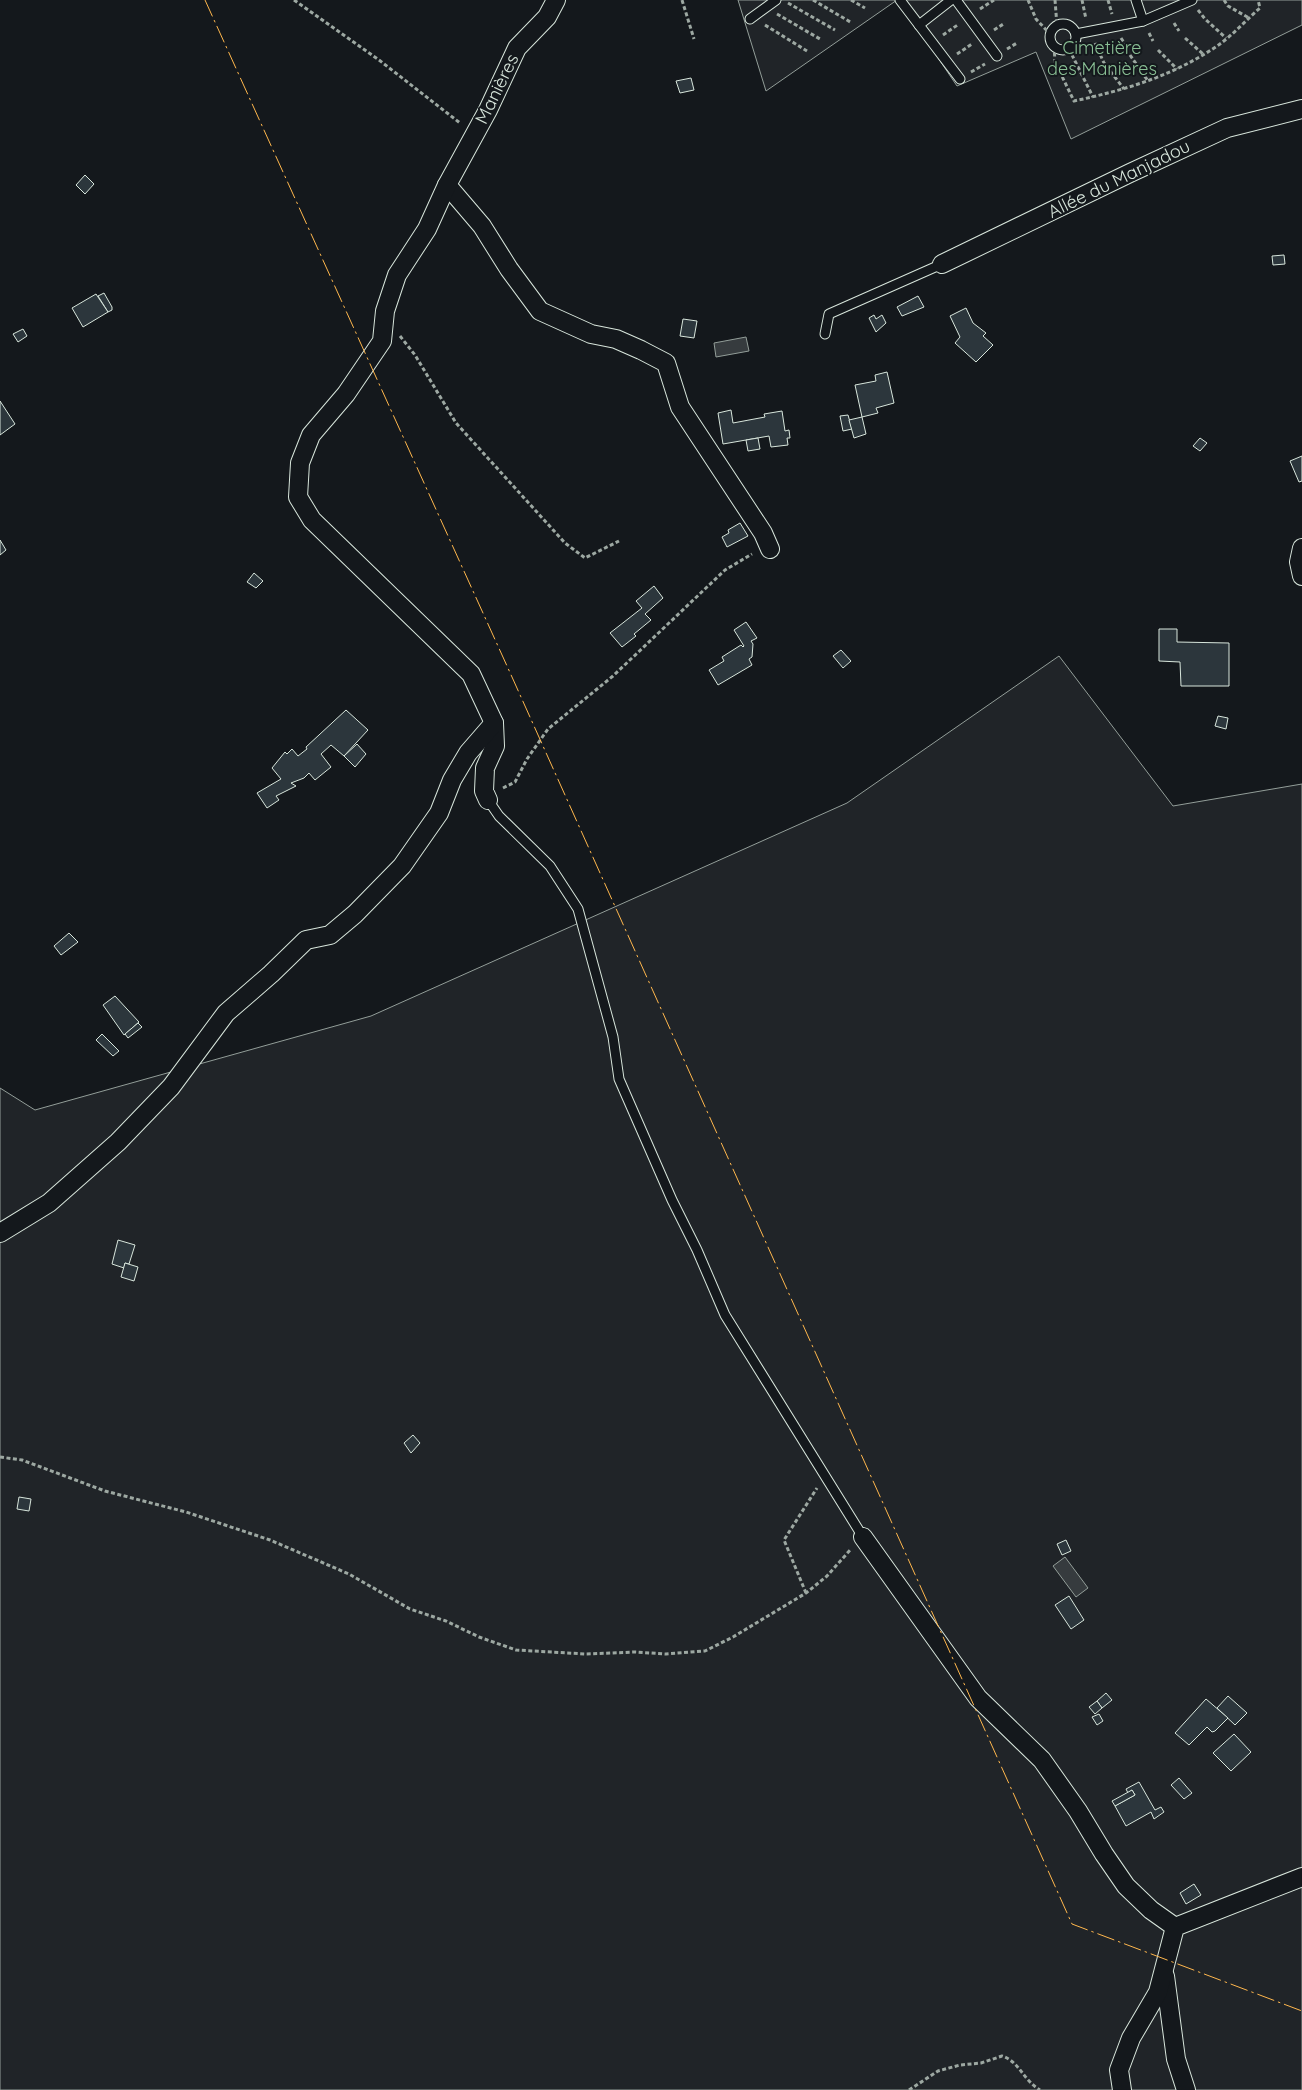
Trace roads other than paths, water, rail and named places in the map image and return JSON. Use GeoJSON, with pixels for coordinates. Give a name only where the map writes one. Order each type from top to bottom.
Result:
{"type":"FeatureCollection","features":[{"type":"Feature","properties":{"kind":"street","name":"Manières"},"geometry":{"type":"LineString","coordinates":[[494,723],[471,674],[312,520],[298,497],[300,463],[311,435],[346,394],[382,341],[385,316],[397,275],[427,229],[447,185],[517,48],[547,17],[556,0]]}},
{"type":"Feature","properties":{"kind":"street","name":"Allée du Manjadou"},"geometry":{"type":"LineString","coordinates":[[942,264],[1227,128],[1302,109]]}},
{"type":"Feature","properties":{"kind":"street"},"geometry":{"type":"LineString","coordinates":[[447,185],[482,226],[509,269],[540,311],[591,334],[616,339],[642,350],[666,364],[680,407],[763,533],[769,547]]}},
{"type":"Feature","properties":{"kind":"street"},"geometry":{"type":"LineString","coordinates":[[1302,548],[1299,562],[1302,576]]}},
{"type":"Feature","properties":{"kind":"street"},"geometry":{"type":"LineString","coordinates":[[487,798],[484,791],[485,768],[495,746],[494,723]]}},
{"type":"Feature","properties":{"kind":"street"},"geometry":{"type":"LineString","coordinates":[[0,1233],[49,1203],[118,1142],[170,1087],[226,1013],[271,974],[306,940],[330,935],[355,914],[395,873],[439,813],[452,780],[468,754],[494,723]]}},
{"type":"Feature","properties":{"kind":"street"},"geometry":{"type":"LineString","coordinates":[[863,1537],[978,1698],[1042,1760],[1078,1810],[1104,1854],[1126,1886],[1151,1910],[1175,1927]]}},
{"type":"Feature","properties":{"kind":"street"},"geometry":{"type":"LineString","coordinates":[[1175,1927],[1302,1877]]}},
{"type":"Feature","properties":{"kind":"street"},"geometry":{"type":"LineString","coordinates":[[1122,2090],[1119,2070],[1131,2038],[1158,1992],[1175,1927]]}},
{"type":"Feature","properties":{"kind":"street"},"geometry":{"type":"LineString","coordinates":[[1163,1974],[1167,1976],[1176,2059],[1186,2090]]}},
{"type":"Feature","properties":{"kind":"lane"},"geometry":{"type":"LineString","coordinates":[[752,18],[776,0]]}},
{"type":"Feature","properties":{"kind":"lane"},"geometry":{"type":"LineString","coordinates":[[900,0],[960,79]]}},
{"type":"Feature","properties":{"kind":"lane"},"geometry":{"type":"LineString","coordinates":[[919,24],[951,0]]}},
{"type":"Feature","properties":{"kind":"lane"},"geometry":{"type":"LineString","coordinates":[[956,0],[997,56]]}},
{"type":"Feature","properties":{"kind":"lane"},"geometry":{"type":"LineString","coordinates":[[1136,0],[1142,20]]}},
{"type":"Feature","properties":{"kind":"lane"},"geometry":{"type":"LineString","coordinates":[[1076,34],[1142,20],[1192,0]]}},
{"type":"Feature","properties":{"kind":"lane"},"geometry":{"type":"LineString","coordinates":[[1058,26],[1069,26],[1076,34],[1074,45],[1069,49],[1064,50],[1054,46],[1051,35],[1058,26]]}},
{"type":"Feature","properties":{"kind":"lane"},"geometry":{"type":"LineString","coordinates":[[825,334],[829,314],[942,264]]}},
{"type":"Feature","properties":{"kind":"lane"},"geometry":{"type":"LineString","coordinates":[[487,798],[498,816],[550,866],[578,909],[613,1036],[620,1079],[652,1156],[725,1315],[863,1537]]}},
{"type":"Feature","properties":{"kind":"park label","name":"Cimetière des Manières"},"geometry":{"type":"Point","coordinates":[1102,58]}}]}
